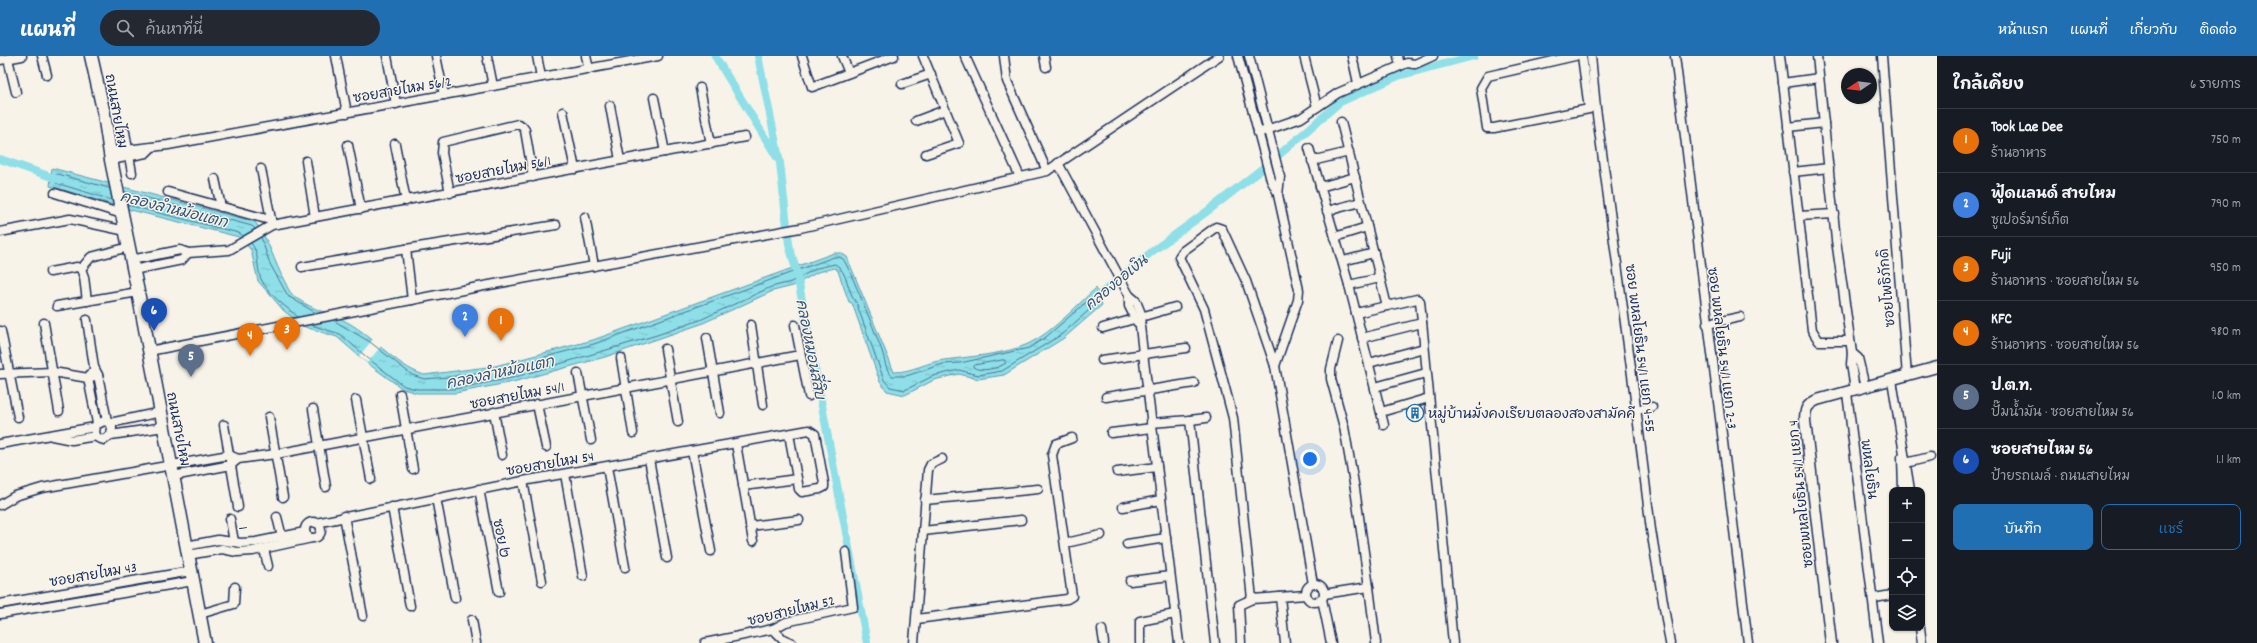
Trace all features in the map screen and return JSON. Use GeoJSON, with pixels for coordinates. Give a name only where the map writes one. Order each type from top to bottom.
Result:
{"type":"FeatureCollection","features":[{"type":"Feature","properties":{"kind":"main road","name":"ถนนสายไหม"},"geometry":{"type":"LineString","coordinates":[[91,56],[104,114],[110,156],[206,643]]}},
{"type":"Feature","properties":{"kind":"street"},"geometry":{"type":"LineString","coordinates":[[16,92],[4,59],[22,56]]}},
{"type":"Feature","properties":{"kind":"street"},"geometry":{"type":"LineString","coordinates":[[42,56],[46,75]]}},
{"type":"Feature","properties":{"kind":"street"},"geometry":{"type":"LineString","coordinates":[[336,56],[347,112]]}},
{"type":"Feature","properties":{"kind":"street"},"geometry":{"type":"LineString","coordinates":[[387,56],[396,104]]}},
{"type":"Feature","properties":{"kind":"street"},"geometry":{"type":"LineString","coordinates":[[436,56],[444,95]]}},
{"type":"Feature","properties":{"kind":"street"},"geometry":{"type":"LineString","coordinates":[[487,56],[493,86]]}},
{"type":"Feature","properties":{"kind":"street"},"geometry":{"type":"LineString","coordinates":[[537,56],[541,77]]}},
{"type":"Feature","properties":{"kind":"street"},"geometry":{"type":"LineString","coordinates":[[586,56],[589,68]]}},
{"type":"Feature","properties":{"kind":"street","name":"ซอยสายไหม 56/2"},"geometry":{"type":"LineString","coordinates":[[110,156],[128,148],[144,146],[151,148],[396,104],[638,58],[658,56]]}},
{"type":"Feature","properties":{"kind":"street"},"geometry":{"type":"LineString","coordinates":[[802,56],[812,87],[849,73],[882,58],[894,56]]}},
{"type":"Feature","properties":{"kind":"street"},"geometry":{"type":"LineString","coordinates":[[842,56],[849,73]]}},
{"type":"Feature","properties":{"kind":"street"},"geometry":{"type":"LineString","coordinates":[[923,56],[959,143],[926,154]]}},
{"type":"Feature","properties":{"kind":"street"},"geometry":{"type":"LineString","coordinates":[[965,56],[1020,177]]}},
{"type":"Feature","properties":{"kind":"street"},"geometry":{"type":"LineString","coordinates":[[1004,56],[1007,81],[1047,171]]}},
{"type":"Feature","properties":{"kind":"street"},"geometry":{"type":"LineString","coordinates":[[1044,56],[1046,67]]}},
{"type":"Feature","properties":{"kind":"street"},"geometry":{"type":"LineString","coordinates":[[149,351],[341,313],[777,233],[1047,171],[1219,56]]}},
{"type":"Feature","properties":{"kind":"street"},"geometry":{"type":"LineString","coordinates":[[1238,56],[1262,148],[1278,195],[1299,290],[1298,300],[1275,366]]}},
{"type":"Feature","properties":{"kind":"street"},"geometry":{"type":"LineString","coordinates":[[1249,56],[1279,172],[1278,195]]}},
{"type":"Feature","properties":{"kind":"street"},"geometry":{"type":"LineString","coordinates":[[1304,56],[1317,107]]}},
{"type":"Feature","properties":{"kind":"street"},"geometry":{"type":"LineString","coordinates":[[1352,56],[1358,83]]}},
{"type":"Feature","properties":{"kind":"street"},"geometry":{"type":"LineString","coordinates":[[1398,56],[1400,66]]}},
{"type":"Feature","properties":{"kind":"street"},"geometry":{"type":"LineString","coordinates":[[1258,133],[1301,118],[1358,83],[1407,63],[1415,64],[1433,56]]}},
{"type":"Feature","properties":{"kind":"street"},"geometry":{"type":"LineString","coordinates":[[1575,56],[1488,76],[1481,88],[1487,128],[1494,128],[1589,109],[1582,56]]}},
{"type":"Feature","properties":{"kind":"street","name":"ซอย พหลโยธิน 54/1 แยก 4-55"},"geometry":{"type":"LineString","coordinates":[[1591,56],[1596,108],[1651,530],[1670,643]]}},
{"type":"Feature","properties":{"kind":"street","name":"ซอย พหลโยธิน 54/1 แยก 2-3"},"geometry":{"type":"LineString","coordinates":[[1675,56],[1707,324],[1748,643]]}},
{"type":"Feature","properties":{"kind":"street"},"geometry":{"type":"LineString","coordinates":[[1780,56],[1814,336],[1819,341],[1849,341]]}},
{"type":"Feature","properties":{"kind":"street","name":"พหลโยธิน"},"geometry":{"type":"LineString","coordinates":[[1817,56],[1834,214],[1849,341],[1852,353],[1851,364],[1856,390],[1878,643]]}},
{"type":"Feature","properties":{"kind":"street","name":"ซอยโพธิภักดิ"},"geometry":{"type":"LineString","coordinates":[[1882,56],[1907,376]]}},
{"type":"Feature","properties":{"kind":"street"},"geometry":{"type":"LineString","coordinates":[[902,84],[930,74]]}},
{"type":"Feature","properties":{"kind":"street"},"geometry":{"type":"LineString","coordinates":[[1783,83],[1819,78]]}},
{"type":"Feature","properties":{"kind":"street"},"geometry":{"type":"LineString","coordinates":[[700,88],[711,144]]}},
{"type":"Feature","properties":{"kind":"street"},"geometry":{"type":"LineString","coordinates":[[654,98],[665,152]]}},
{"type":"Feature","properties":{"kind":"street"},"geometry":{"type":"LineString","coordinates":[[610,106],[620,160]]}},
{"type":"Feature","properties":{"kind":"street"},"geometry":{"type":"LineString","coordinates":[[916,121],[945,110]]}},
{"type":"Feature","properties":{"kind":"street"},"geometry":{"type":"LineString","coordinates":[[563,112],[575,169]]}},
{"type":"Feature","properties":{"kind":"street"},"geometry":{"type":"LineString","coordinates":[[1341,122],[1387,306]]}},
{"type":"Feature","properties":{"kind":"street"},"geometry":{"type":"LineString","coordinates":[[1788,127],[1824,123]]}},
{"type":"Feature","properties":{"kind":"street"},"geometry":{"type":"LineString","coordinates":[[450,193],[442,153],[443,142],[518,124],[525,130],[533,176]]}},
{"type":"Feature","properties":{"kind":"street"},"geometry":{"type":"LineString","coordinates":[[125,132],[132,173]]}},
{"type":"Feature","properties":{"kind":"street","name":"ซอยสายไหม 56/1"},"geometry":{"type":"LineString","coordinates":[[270,224],[450,193],[533,176],[745,137]]}},
{"type":"Feature","properties":{"kind":"street"},"geometry":{"type":"LineString","coordinates":[[395,144],[406,201]]}},
{"type":"Feature","properties":{"kind":"street"},"geometry":{"type":"LineString","coordinates":[[348,145],[361,209]]}},
{"type":"Feature","properties":{"kind":"street","name":"ซอยสายไหม 56/2"},"geometry":{"type":"LineString","coordinates":[[110,156],[130,157],[146,152],[151,148]]}},
{"type":"Feature","properties":{"kind":"street"},"geometry":{"type":"LineString","coordinates":[[1309,148],[1350,285],[1384,425]]}},
{"type":"Feature","properties":{"kind":"street"},"geometry":{"type":"LineString","coordinates":[[1312,161],[1349,152]]}},
{"type":"Feature","properties":{"kind":"street"},"geometry":{"type":"LineString","coordinates":[[306,161],[315,217]]}},
{"type":"Feature","properties":{"kind":"street"},"geometry":{"type":"LineString","coordinates":[[1058,164],[1129,295],[1129,306],[1138,317],[1179,643]]}},
{"type":"Feature","properties":{"kind":"street"},"geometry":{"type":"LineString","coordinates":[[1793,172],[1829,168]]}},
{"type":"Feature","properties":{"kind":"street"},"geometry":{"type":"LineString","coordinates":[[261,169],[270,224]]}},
{"type":"Feature","properties":{"kind":"street"},"geometry":{"type":"LineString","coordinates":[[1320,187],[1355,177]]}},
{"type":"Feature","properties":{"kind":"street"},"geometry":{"type":"LineString","coordinates":[[215,179],[221,207]]}},
{"type":"Feature","properties":{"kind":"street"},"geometry":{"type":"LineString","coordinates":[[168,192],[221,207],[270,224]]}},
{"type":"Feature","properties":{"kind":"street"},"geometry":{"type":"LineString","coordinates":[[56,193],[122,212]]}},
{"type":"Feature","properties":{"kind":"street"},"geometry":{"type":"LineString","coordinates":[[1328,211],[1361,202]]}},
{"type":"Feature","properties":{"kind":"street"},"geometry":{"type":"LineString","coordinates":[[1799,216],[1834,214]]}},
{"type":"Feature","properties":{"kind":"street"},"geometry":{"type":"LineString","coordinates":[[585,217],[594,266]]}},
{"type":"Feature","properties":{"kind":"street"},"geometry":{"type":"LineString","coordinates":[[0,232],[70,219],[126,231]]}},
{"type":"Feature","properties":{"kind":"street"},"geometry":{"type":"LineString","coordinates":[[132,265],[182,260],[188,253],[220,252],[236,248],[270,224]]}},
{"type":"Feature","properties":{"kind":"street"},"geometry":{"type":"LineString","coordinates":[[302,267],[556,224]]}},
{"type":"Feature","properties":{"kind":"street"},"geometry":{"type":"LineString","coordinates":[[1252,600],[1233,418],[1204,309],[1179,257],[1182,251],[1216,227],[1222,229],[1246,281],[1275,366],[1313,584]]}},
{"type":"Feature","properties":{"kind":"street"},"geometry":{"type":"LineString","coordinates":[[1335,237],[1367,227]]}},
{"type":"Feature","properties":{"kind":"street"},"geometry":{"type":"LineString","coordinates":[[81,269],[92,257],[129,247]]}},
{"type":"Feature","properties":{"kind":"street"},"geometry":{"type":"LineString","coordinates":[[406,249],[412,300]]}},
{"type":"Feature","properties":{"kind":"street"},"geometry":{"type":"LineString","coordinates":[[1342,261],[1374,253]]}},
{"type":"Feature","properties":{"kind":"street"},"geometry":{"type":"LineString","coordinates":[[50,272],[77,267],[81,269]]}},
{"type":"Feature","properties":{"kind":"street"},"geometry":{"type":"LineString","coordinates":[[81,269],[84,277],[87,300]]}},
{"type":"Feature","properties":{"kind":"street"},"geometry":{"type":"LineString","coordinates":[[1350,285],[1380,278]]}},
{"type":"Feature","properties":{"kind":"street"},"geometry":{"type":"LineString","coordinates":[[57,306],[138,292]]}},
{"type":"Feature","properties":{"kind":"street"},"geometry":{"type":"LineString","coordinates":[[1356,313],[1419,299],[1453,643]]}},
{"type":"Feature","properties":{"kind":"street"},"geometry":{"type":"LineString","coordinates":[[1103,328],[1174,307]]}},
{"type":"Feature","properties":{"kind":"street"},"geometry":{"type":"LineString","coordinates":[[1707,324],[1740,316]]}},
{"type":"Feature","properties":{"kind":"street"},"geometry":{"type":"LineString","coordinates":[[87,320],[94,367],[98,376],[108,422],[112,428],[111,435]]}},
{"type":"Feature","properties":{"kind":"street"},"geometry":{"type":"LineString","coordinates":[[44,323],[59,411]]}},
{"type":"Feature","properties":{"kind":"street"},"geometry":{"type":"LineString","coordinates":[[1362,338],[1422,323]]}},
{"type":"Feature","properties":{"kind":"street"},"geometry":{"type":"LineString","coordinates":[[795,325],[809,396]]}},
{"type":"Feature","properties":{"kind":"street"},"geometry":{"type":"LineString","coordinates":[[751,326],[763,405]]}},
{"type":"Feature","properties":{"kind":"street"},"geometry":{"type":"LineString","coordinates":[[1,331],[18,417]]}},
{"type":"Feature","properties":{"kind":"street"},"geometry":{"type":"LineString","coordinates":[[707,338],[720,413]]}},
{"type":"Feature","properties":{"kind":"street"},"geometry":{"type":"LineString","coordinates":[[1338,341],[1330,369],[1331,379],[1344,428],[1355,489],[1376,643]]}},
{"type":"Feature","properties":{"kind":"street"},"geometry":{"type":"LineString","coordinates":[[1102,360],[1186,348]]}},
{"type":"Feature","properties":{"kind":"street"},"geometry":{"type":"LineString","coordinates":[[1369,363],[1424,348]]}},
{"type":"Feature","properties":{"kind":"street"},"geometry":{"type":"LineString","coordinates":[[665,349],[678,422]]}},
{"type":"Feature","properties":{"kind":"street","name":"ซอยสายไหม 54/1"},"geometry":{"type":"LineString","coordinates":[[238,459],[320,446],[800,355]]}},
{"type":"Feature","properties":{"kind":"street"},"geometry":{"type":"LineString","coordinates":[[621,358],[633,433]]}},
{"type":"Feature","properties":{"kind":"street"},"geometry":{"type":"LineString","coordinates":[[94,367],[88,378],[96,425],[96,436]]}},
{"type":"Feature","properties":{"kind":"street","name":"ซอยพหลโยธิน 54/1 แยก 4"},"geometry":{"type":"LineString","coordinates":[[1832,643],[1805,421],[1805,410],[1809,404],[1817,400],[1937,367]]}},
{"type":"Feature","properties":{"kind":"street"},"geometry":{"type":"LineString","coordinates":[[0,374],[53,372],[88,378],[98,376]]}},
{"type":"Feature","properties":{"kind":"street"},"geometry":{"type":"LineString","coordinates":[[1375,387],[1426,372]]}},
{"type":"Feature","properties":{"kind":"street"},"geometry":{"type":"LineString","coordinates":[[578,373],[590,440]]}},
{"type":"Feature","properties":{"kind":"street"},"geometry":{"type":"LineString","coordinates":[[1892,380],[1905,478],[1909,487]]}},
{"type":"Feature","properties":{"kind":"street"},"geometry":{"type":"LineString","coordinates":[[1106,397],[1194,382]]}},
{"type":"Feature","properties":{"kind":"street"},"geometry":{"type":"LineString","coordinates":[[400,394],[413,469]]}},
{"type":"Feature","properties":{"kind":"street"},"geometry":{"type":"LineString","coordinates":[[1381,412],[1429,398]]}},
{"type":"Feature","properties":{"kind":"street"},"geometry":{"type":"LineString","coordinates":[[356,400],[371,479]]}},
{"type":"Feature","properties":{"kind":"street"},"geometry":{"type":"LineString","coordinates":[[537,404],[546,447]]}},
{"type":"Feature","properties":{"kind":"street"},"geometry":{"type":"LineString","coordinates":[[1636,410],[1652,407]]}},
{"type":"Feature","properties":{"kind":"street"},"geometry":{"type":"LineString","coordinates":[[313,409],[326,487]]}},
{"type":"Feature","properties":{"kind":"street"},"geometry":{"type":"LineString","coordinates":[[0,444],[48,436],[108,422],[161,412]]}},
{"type":"Feature","properties":{"kind":"street"},"geometry":{"type":"LineString","coordinates":[[494,412],[502,455]]}},
{"type":"Feature","properties":{"kind":"street"},"geometry":{"type":"LineString","coordinates":[[270,417],[284,497]]}},
{"type":"Feature","properties":{"kind":"street"},"geometry":{"type":"LineString","coordinates":[[1111,434],[1206,418]]}},
{"type":"Feature","properties":{"kind":"street"},"geometry":{"type":"LineString","coordinates":[[1190,420],[1215,643]]}},
{"type":"Feature","properties":{"kind":"street"},"geometry":{"type":"LineString","coordinates":[[224,425],[238,507]]}},
{"type":"Feature","properties":{"kind":"street"},"geometry":{"type":"LineString","coordinates":[[48,436],[72,440],[96,436],[104,440],[111,435],[164,427]]}},
{"type":"Feature","properties":{"kind":"street","name":"ซอยสายไหม 54"},"geometry":{"type":"LineString","coordinates":[[316,523],[479,489],[812,431],[824,487],[820,490],[802,492],[799,488],[797,479]]}},
{"type":"Feature","properties":{"kind":"street"},"geometry":{"type":"LineString","coordinates":[[743,486],[797,479],[789,434]]}},
{"type":"Feature","properties":{"kind":"street"},"geometry":{"type":"LineString","coordinates":[[917,619],[1067,599],[1072,596],[1066,544],[1052,455],[1056,444],[1072,438]]}},
{"type":"Feature","properties":{"kind":"street"},"geometry":{"type":"LineString","coordinates":[[736,444],[753,541]]}},
{"type":"Feature","properties":{"kind":"street"},"geometry":{"type":"LineString","coordinates":[[692,452],[711,551]]}},
{"type":"Feature","properties":{"kind":"street"},"geometry":{"type":"LineString","coordinates":[[1903,454],[1906,463],[1904,487]]}},
{"type":"Feature","properties":{"kind":"street"},"geometry":{"type":"LineString","coordinates":[[0,505],[25,492],[172,471],[231,465],[238,459],[229,455],[172,471]]}},
{"type":"Feature","properties":{"kind":"street"},"geometry":{"type":"LineString","coordinates":[[1906,463],[1930,457]]}},
{"type":"Feature","properties":{"kind":"street"},"geometry":{"type":"LineString","coordinates":[[649,459],[667,558]]}},
{"type":"Feature","properties":{"kind":"street"},"geometry":{"type":"LineString","coordinates":[[914,643],[928,470],[931,464],[942,459]]}},
{"type":"Feature","properties":{"kind":"street"},"geometry":{"type":"LineString","coordinates":[[1117,472],[1157,466]]}},
{"type":"Feature","properties":{"kind":"street"},"geometry":{"type":"LineString","coordinates":[[607,467],[625,567]]}},
{"type":"Feature","properties":{"kind":"street"},"geometry":{"type":"LineString","coordinates":[[565,474],[584,576]]}},
{"type":"Feature","properties":{"kind":"street"},"geometry":{"type":"LineString","coordinates":[[523,481],[542,581]]}},
{"type":"Feature","properties":{"kind":"street","name":"ซอย ๒"},"geometry":{"type":"LineString","coordinates":[[479,489],[499,592]]}},
{"type":"Feature","properties":{"kind":"street"},"geometry":{"type":"LineString","coordinates":[[925,500],[1038,489]]}},
{"type":"Feature","properties":{"kind":"street"},"geometry":{"type":"LineString","coordinates":[[436,498],[455,598]]}},
{"type":"Feature","properties":{"kind":"street"},"geometry":{"type":"LineString","coordinates":[[1123,507],[1161,500]]}},
{"type":"Feature","properties":{"kind":"street"},"geometry":{"type":"LineString","coordinates":[[392,507],[410,606]]}},
{"type":"Feature","properties":{"kind":"street"},"geometry":{"type":"LineString","coordinates":[[344,516],[363,616]]}},
{"type":"Feature","properties":{"kind":"street"},"geometry":{"type":"LineString","coordinates":[[277,517],[282,537]]}},
{"type":"Feature","properties":{"kind":"street","name":"1"},"geometry":{"type":"LineString","coordinates":[[230,519],[234,542]]}},
{"type":"Feature","properties":{"kind":"street"},"geometry":{"type":"LineString","coordinates":[[750,526],[799,520]]}},
{"type":"Feature","properties":{"kind":"street"},"geometry":{"type":"LineString","coordinates":[[923,531],[1021,520]]}},
{"type":"Feature","properties":{"kind":"street"},"geometry":{"type":"LineString","coordinates":[[187,551],[205,547],[218,540],[248,543],[282,537],[308,535],[318,536],[320,531],[316,523],[308,524],[308,535]]}},
{"type":"Feature","properties":{"kind":"street"},"geometry":{"type":"LineString","coordinates":[[205,547],[243,552],[264,549],[308,535]]}},
{"type":"Feature","properties":{"kind":"street"},"geometry":{"type":"LineString","coordinates":[[1066,544],[1101,535]]}},
{"type":"Feature","properties":{"kind":"street"},"geometry":{"type":"LineString","coordinates":[[1127,544],[1166,538]]}},
{"type":"Feature","properties":{"kind":"street"},"geometry":{"type":"LineString","coordinates":[[264,549],[268,566]]}},
{"type":"Feature","properties":{"kind":"street","name":"ซอยสายไหม 52"},"geometry":{"type":"LineString","coordinates":[[705,643],[773,629],[786,622],[852,607],[846,552]]}},
{"type":"Feature","properties":{"kind":"street"},"geometry":{"type":"LineString","coordinates":[[0,614],[192,576]]}},
{"type":"Feature","properties":{"kind":"street","name":"ซอยสายไหม 43"},"geometry":{"type":"LineString","coordinates":[[0,604],[192,576]]}},
{"type":"Feature","properties":{"kind":"street"},"geometry":{"type":"LineString","coordinates":[[1130,581],[1170,576]]}},
{"type":"Feature","properties":{"kind":"street"},"geometry":{"type":"LineString","coordinates":[[1306,595],[1307,590],[1313,584]]}},
{"type":"Feature","properties":{"kind":"street"},"geometry":{"type":"LineString","coordinates":[[1313,584],[1321,586],[1331,643]]}},
{"type":"Feature","properties":{"kind":"street"},"geometry":{"type":"LineString","coordinates":[[200,614],[234,604],[235,587]]}},
{"type":"Feature","properties":{"kind":"street"},"geometry":{"type":"LineString","coordinates":[[1241,643],[1238,608],[1242,603],[1252,600],[1306,595],[1312,601],[1317,602],[1323,596],[1369,587]]}},
{"type":"Feature","properties":{"kind":"street"},"geometry":{"type":"LineString","coordinates":[[1874,598],[1889,596]]}},
{"type":"Feature","properties":{"kind":"street"},"geometry":{"type":"LineString","coordinates":[[1280,597],[1286,643]]}},
{"type":"Feature","properties":{"kind":"street"},"geometry":{"type":"LineString","coordinates":[[1140,643],[1140,621],[1175,614]]}},
{"type":"Feature","properties":{"kind":"street"},"geometry":{"type":"LineString","coordinates":[[472,620],[476,643]]}},
{"type":"Feature","properties":{"kind":"street"},"geometry":{"type":"LineString","coordinates":[[773,629],[783,639],[792,643]]}},
{"type":"Feature","properties":{"kind":"street"},"geometry":{"type":"LineString","coordinates":[[1102,630],[1104,643]]}},
{"type":"Feature","properties":{"kind":"street"},"geometry":{"type":"LineString","coordinates":[[1920,631],[1922,643]]}},
{"type":"Feature","properties":{"kind":"water"},"geometry":{"type":"Polygon","coordinates":[[[52,168],[255,222],[268,243],[288,289],[292,294],[310,306],[352,325],[363,332],[402,364],[424,375],[495,366],[593,340],[834,253],[841,253],[847,257],[894,372],[901,372],[938,361],[998,353],[1028,344],[1055,326],[1096,288],[1102,305],[1064,338],[1004,375],[978,379],[959,374],[934,380],[905,395],[887,391],[880,382],[852,303],[849,302],[838,271],[835,268],[818,272],[793,286],[773,291],[701,324],[605,357],[513,382],[455,393],[417,393],[403,389],[367,363],[337,337],[305,327],[284,311],[258,281],[251,250],[239,237],[131,210],[50,186],[52,168]]]}},
{"type":"Feature","properties":{"kind":"pier"},"geometry":{"type":"Polygon","coordinates":[[[374,338],[382,345],[367,363],[359,356],[374,338]]]}},
{"type":"Feature","properties":{"kind":"waterway"},"geometry":{"type":"LineString","coordinates":[[715,56],[778,159]]}},
{"type":"Feature","properties":{"kind":"waterway","name":"คลองหมอนสี่สิบ"},"geometry":{"type":"LineString","coordinates":[[758,56],[780,163],[789,244],[797,274],[867,643]]}},
{"type":"Feature","properties":{"kind":"waterway","name":"คลองออเงิน"},"geometry":{"type":"LineString","coordinates":[[1091,302],[1154,250],[1272,161],[1340,102],[1398,76],[1474,56]]}},
{"type":"Feature","properties":{"kind":"waterway","name":"คลองลำหม้อแตก"},"geometry":{"type":"LineString","coordinates":[[0,159],[60,180]]}},
{"type":"Feature","properties":{"kind":"place","name":"ซอยสายไหม 56"},"geometry":{"type":"Point","coordinates":[154,331]}},
{"type":"Feature","properties":{"kind":"place","name":"ฟู้ดแลนด์ สายไหม"},"geometry":{"type":"Point","coordinates":[465,337]}},
{"type":"Feature","properties":{"kind":"place","name":"Took Lae Dee"},"geometry":{"type":"Point","coordinates":[501,341]}},
{"type":"Feature","properties":{"kind":"place","name":"Fuji"},"geometry":{"type":"Point","coordinates":[287,350]}},
{"type":"Feature","properties":{"kind":"place","name":"KFC"},"geometry":{"type":"Point","coordinates":[250,356]}},
{"type":"Feature","properties":{"kind":"place","name":"ป.ต.ท."},"geometry":{"type":"Point","coordinates":[191,377]}},
{"type":"Feature","properties":{"kind":"place","name":"หมู่บ้านมั่งคงเรียบตลองสองสามัคคี"},"geometry":{"type":"Point","coordinates":[1415,413]}}]}
